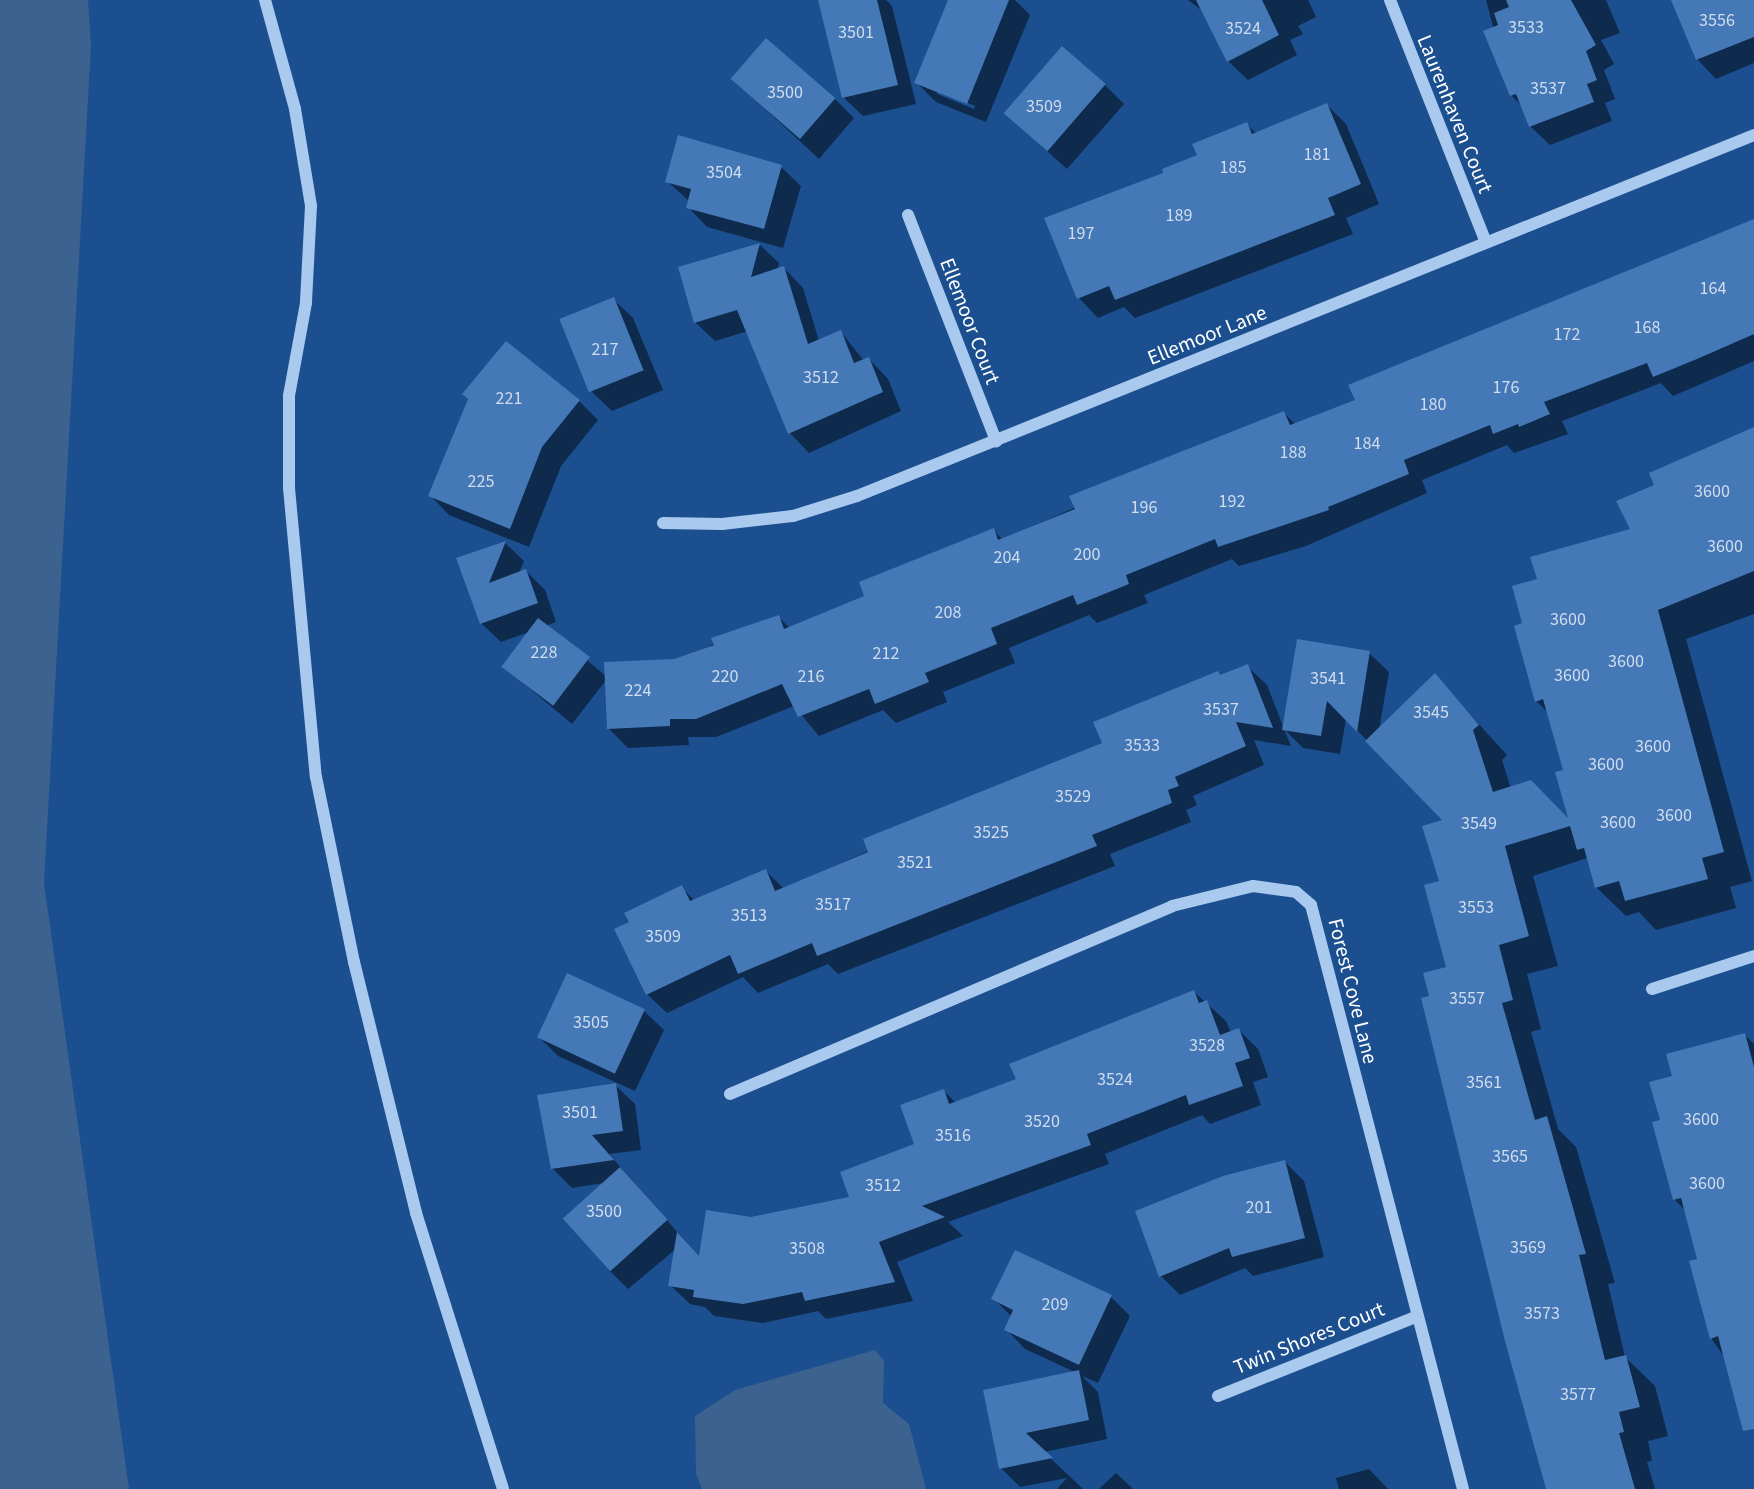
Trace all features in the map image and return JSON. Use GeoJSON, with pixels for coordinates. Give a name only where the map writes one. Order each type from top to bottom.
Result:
{"type":"FeatureCollection","features":[{"type":"Feature","properties":{"kind":"street"},"geometry":{"type":"LineString","coordinates":[[265,0],[296,109],[311,206],[306,303],[289,397],[289,488],[316,777],[354,962],[416,1213],[503,1489]]}},
{"type":"Feature","properties":{"kind":"street","name":"Laurenhaven Court"},"geometry":{"type":"LineString","coordinates":[[1390,0],[1486,242]]}},
{"type":"Feature","properties":{"kind":"street","name":"Ellemoor Lane"},"geometry":{"type":"LineString","coordinates":[[663,523],[722,524],[793,516],[996,441],[1754,135]]}},
{"type":"Feature","properties":{"kind":"street","name":"Ellemoor Court"},"geometry":{"type":"LineString","coordinates":[[908,215],[996,441]]}},
{"type":"Feature","properties":{"kind":"street","name":"Forest Cove Lane"},"geometry":{"type":"LineString","coordinates":[[730,1094],[1172,906],[1253,886],[1296,892],[1311,905],[1416,1317],[1463,1489]]}},
{"type":"Feature","properties":{"kind":"street"},"geometry":{"type":"LineString","coordinates":[[1652,989],[1754,957]]}},
{"type":"Feature","properties":{"kind":"street","name":"Twin Shores Court"},"geometry":{"type":"LineString","coordinates":[[1218,1396],[1416,1317]]}},
{"type":"Feature","properties":{"kind":"water"},"geometry":{"type":"Polygon","coordinates":[[[0,0],[88,0],[91,45],[44,883],[129,1489],[0,1489],[0,0]]]}},
{"type":"Feature","properties":{"kind":"water"},"geometry":{"type":"Polygon","coordinates":[[[875,1350],[884,1361],[883,1403],[909,1424],[926,1489],[702,1489],[696,1474],[695,1416],[735,1390],[875,1350]]]}},
{"type":"Feature","properties":{"kind":"building"},"geometry":{"type":"Polygon","coordinates":[[[818,0],[877,0],[898,85],[842,98],[818,0]]]}},
{"type":"Feature","properties":{"kind":"building"},"geometry":{"type":"Polygon","coordinates":[[[948,0],[1009,0],[967,104],[914,83],[948,0]]]}},
{"type":"Feature","properties":{"kind":"building"},"geometry":{"type":"Polygon","coordinates":[[[1196,0],[1262,0],[1279,35],[1227,62],[1196,0]]]}},
{"type":"Feature","properties":{"kind":"building"},"geometry":{"type":"Polygon","coordinates":[[[1506,0],[1571,0],[1596,45],[1586,51],[1597,80],[1587,84],[1594,102],[1529,127],[1516,94],[1510,96],[1483,31],[1498,25],[1494,13],[1509,7],[1506,0]]]}},
{"type":"Feature","properties":{"kind":"building"},"geometry":{"type":"Polygon","coordinates":[[[1671,0],[1754,0],[1754,37],[1696,60],[1671,0]]]}},
{"type":"Feature","properties":{"kind":"building"},"geometry":{"type":"Polygon","coordinates":[[[766,38],[835,98],[800,139],[731,79],[766,38]]]}},
{"type":"Feature","properties":{"kind":"building"},"geometry":{"type":"Polygon","coordinates":[[[1062,46],[1106,84],[1047,151],[1004,113],[1062,46]]]}},
{"type":"Feature","properties":{"kind":"building"},"geometry":{"type":"Polygon","coordinates":[[[1327,103],[1361,184],[1328,198],[1335,215],[1115,300],[1109,286],[1077,299],[1044,218],[1163,173],[1162,169],[1197,155],[1192,144],[1247,122],[1252,134],[1327,103]]]}},
{"type":"Feature","properties":{"kind":"building"},"geometry":{"type":"Polygon","coordinates":[[[678,135],[782,165],[764,229],[686,208],[691,189],[665,182],[678,135]]]}},
{"type":"Feature","properties":{"kind":"building"},"geometry":{"type":"Polygon","coordinates":[[[1754,219],[1754,334],[1653,377],[1647,363],[1544,402],[1550,414],[1493,434],[1490,425],[1404,460],[1409,474],[1328,507],[1329,510],[1218,547],[1215,539],[1126,575],[1129,584],[1077,605],[1073,595],[991,628],[997,644],[925,673],[929,682],[875,704],[869,689],[798,717],[782,684],[696,719],[670,719],[670,726],[607,729],[604,662],[674,659],[714,645],[711,638],[779,615],[784,629],[864,596],[859,582],[994,528],[998,540],[1075,509],[1069,496],[1284,411],[1290,425],[1355,400],[1348,385],[1754,219]]]}},
{"type":"Feature","properties":{"kind":"building"},"geometry":{"type":"Polygon","coordinates":[[[760,243],[751,277],[784,266],[808,344],[841,330],[854,363],[869,357],[883,392],[788,434],[737,310],[694,323],[678,267],[760,243]]]}},
{"type":"Feature","properties":{"kind":"building"},"geometry":{"type":"Polygon","coordinates":[[[614,297],[644,370],[589,392],[559,319],[614,297]]]}},
{"type":"Feature","properties":{"kind":"building"},"geometry":{"type":"Polygon","coordinates":[[[506,341],[580,400],[542,447],[510,529],[428,496],[468,399],[462,394],[506,341]]]}},
{"type":"Feature","properties":{"kind":"building"},"geometry":{"type":"Polygon","coordinates":[[[1754,427],[1754,571],[1658,610],[1724,852],[1702,858],[1708,879],[1625,901],[1619,881],[1595,888],[1584,848],[1577,850],[1570,826],[1505,846],[1529,936],[1499,945],[1513,1000],[1502,1003],[1535,1120],[1547,1116],[1586,1254],[1579,1255],[1605,1360],[1626,1355],[1640,1407],[1619,1412],[1624,1432],[1619,1433],[1635,1489],[1546,1489],[1505,1341],[1421,998],[1429,996],[1423,973],[1446,967],[1424,885],[1439,881],[1422,826],[1442,820],[1365,741],[1435,673],[1479,725],[1473,730],[1493,792],[1531,780],[1568,818],[1555,772],[1563,770],[1543,699],[1535,702],[1514,626],[1522,623],[1512,586],[1537,579],[1530,557],[1630,529],[1616,501],[1654,485],[1649,473],[1754,427]]]}},
{"type":"Feature","properties":{"kind":"building"},"geometry":{"type":"Polygon","coordinates":[[[506,541],[489,583],[526,569],[538,603],[480,624],[456,558],[506,541]]]}},
{"type":"Feature","properties":{"kind":"building"},"geometry":{"type":"Polygon","coordinates":[[[538,618],[590,657],[553,706],[501,667],[538,618]]]}},
{"type":"Feature","properties":{"kind":"building"},"geometry":{"type":"Polygon","coordinates":[[[1297,639],[1370,651],[1357,732],[1327,701],[1321,736],[1282,730],[1297,639]]]}},
{"type":"Feature","properties":{"kind":"building"},"geometry":{"type":"Polygon","coordinates":[[[1248,664],[1273,728],[1236,722],[1246,746],[1175,777],[1179,786],[1168,790],[1172,803],[1092,835],[1097,846],[817,956],[812,943],[738,974],[730,955],[646,995],[614,929],[629,922],[624,913],[682,885],[690,901],[766,869],[775,891],[868,852],[863,839],[1102,743],[1093,722],[1218,671],[1220,675],[1248,664]]]}},
{"type":"Feature","properties":{"kind":"building"},"geometry":{"type":"Polygon","coordinates":[[[567,973],[645,1009],[615,1074],[537,1037],[567,973]]]}},
{"type":"Feature","properties":{"kind":"building"},"geometry":{"type":"Polygon","coordinates":[[[1194,990],[1199,1003],[1207,1000],[1220,1035],[1239,1028],[1250,1058],[1235,1063],[1243,1086],[1189,1105],[1186,1095],[1087,1134],[1091,1145],[922,1206],[945,1217],[879,1242],[895,1282],[805,1301],[802,1292],[743,1304],[693,1297],[694,1290],[668,1286],[677,1232],[699,1256],[706,1210],[751,1217],[849,1197],[840,1172],[914,1144],[900,1105],[944,1089],[949,1104],[1016,1079],[1009,1064],[1194,990]]]}},
{"type":"Feature","properties":{"kind":"building"},"geometry":{"type":"Polygon","coordinates":[[[1745,1033],[1754,1067],[1754,1429],[1743,1431],[1718,1336],[1710,1339],[1689,1261],[1697,1259],[1681,1198],[1673,1200],[1652,1122],[1660,1120],[1649,1082],[1672,1076],[1666,1054],[1745,1033]]]}},
{"type":"Feature","properties":{"kind":"building"},"geometry":{"type":"Polygon","coordinates":[[[616,1083],[623,1131],[592,1135],[614,1160],[551,1169],[537,1095],[616,1083]]]}},
{"type":"Feature","properties":{"kind":"building"},"geometry":{"type":"Polygon","coordinates":[[[1285,1160],[1305,1238],[1232,1257],[1229,1248],[1159,1277],[1135,1211],[1223,1176],[1285,1160]]]}},
{"type":"Feature","properties":{"kind":"building"},"geometry":{"type":"Polygon","coordinates":[[[620,1167],[668,1220],[610,1271],[563,1219],[620,1167]]]}},
{"type":"Feature","properties":{"kind":"building"},"geometry":{"type":"Polygon","coordinates":[[[1015,1250],[1112,1295],[1079,1365],[1004,1330],[1013,1310],[991,1299],[1015,1250]]]}},
{"type":"Feature","properties":{"kind":"building"},"geometry":{"type":"Polygon","coordinates":[[[1079,1370],[1089,1420],[1026,1433],[1053,1458],[999,1469],[983,1390],[1079,1370]]]}}]}
